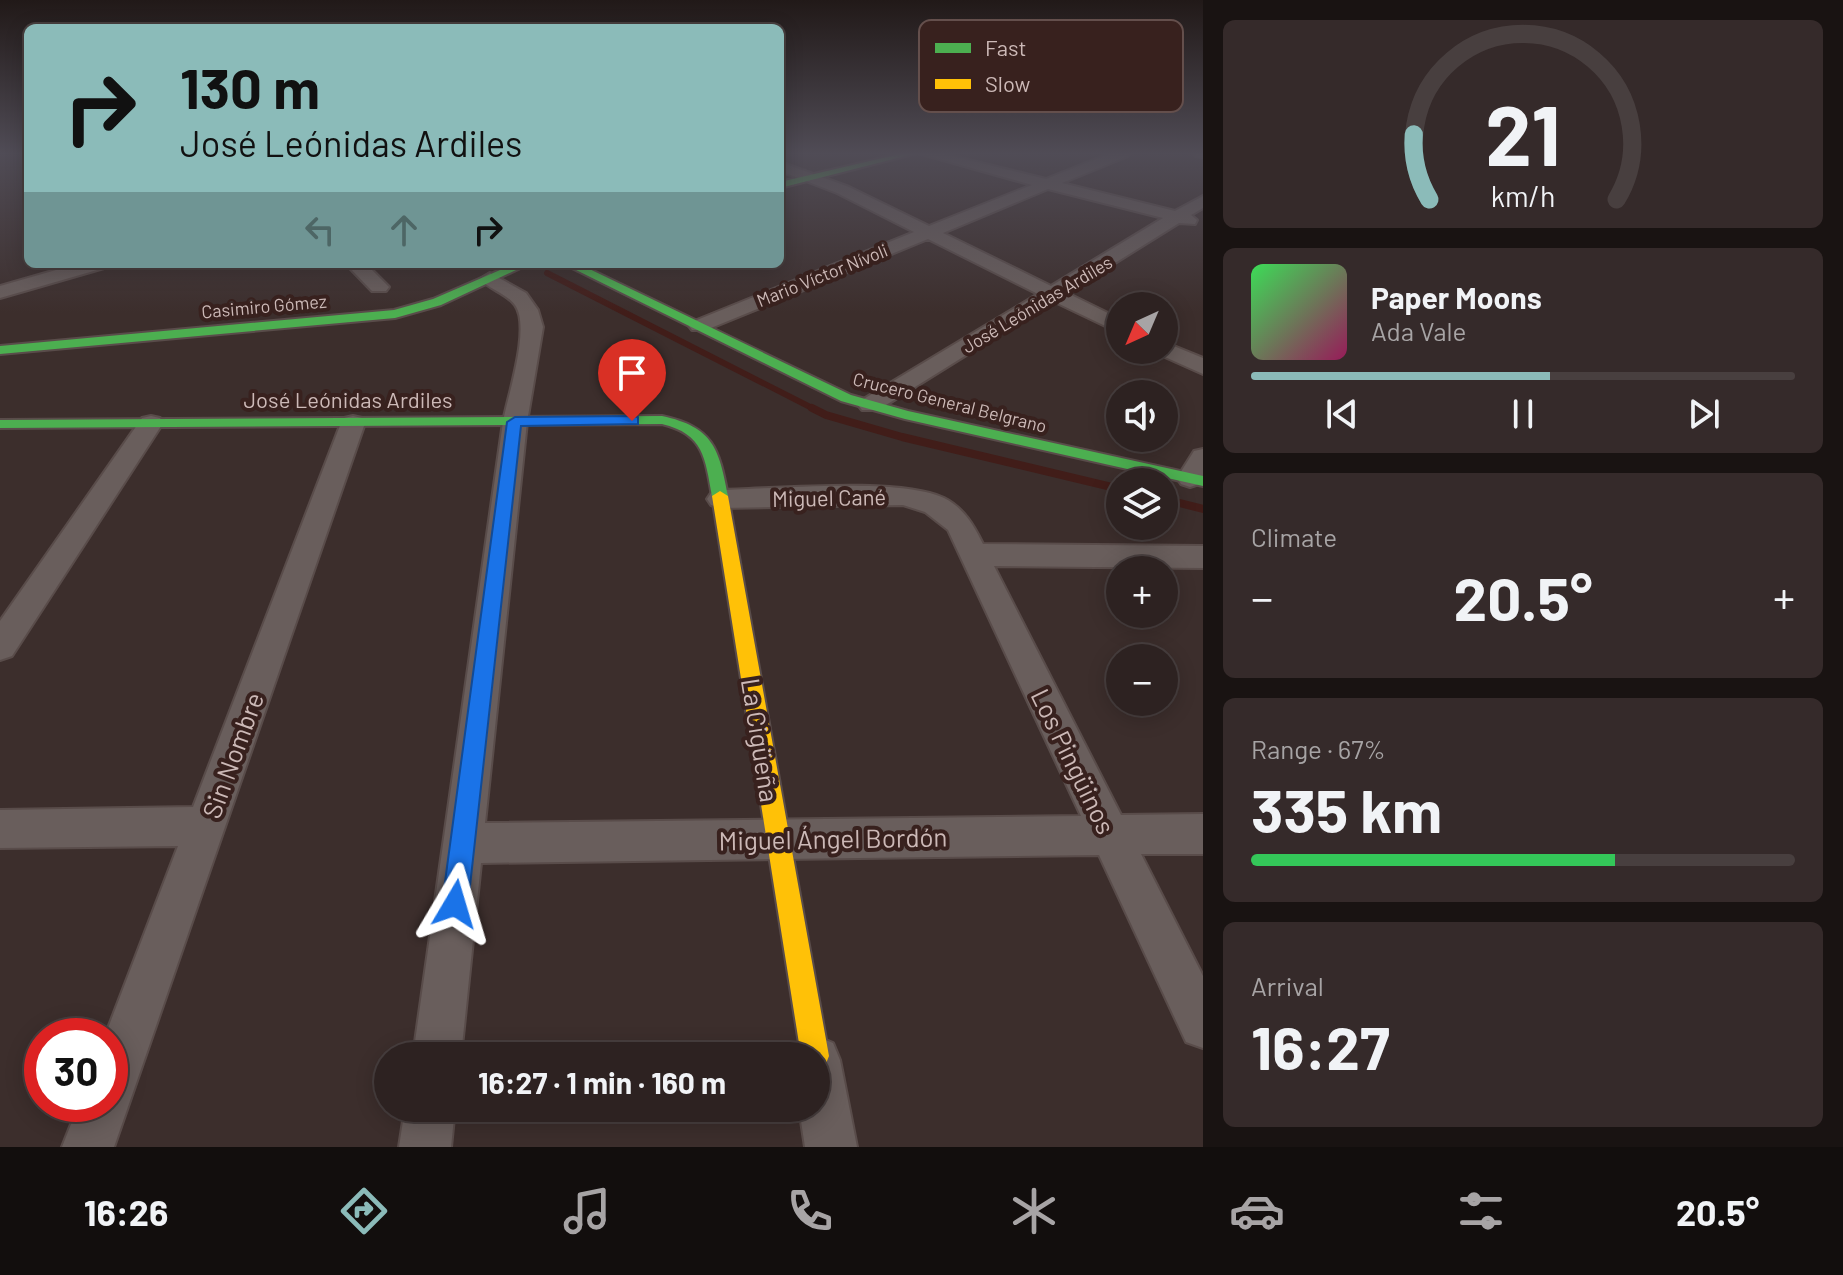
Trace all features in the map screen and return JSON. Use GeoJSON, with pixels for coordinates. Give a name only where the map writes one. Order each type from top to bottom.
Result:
{"type":"FeatureCollection","features":[{"type":"Feature","properties":{"kind":"street"},"geometry":{"type":"LineString","coordinates":[[875,207],[1106,320]]}},
{"type":"Feature","properties":{"kind":"street","name":"Mario Víctor Nívoli"},"geometry":{"type":"LineString","coordinates":[[699,326],[990,207]]}},
{"type":"Feature","properties":{"kind":"street"},"geometry":{"type":"LineString","coordinates":[[1138,207],[1203,223]]}},
{"type":"Feature","properties":{"kind":"street","name":"José Leónidas Ardiles"},"geometry":{"type":"LineString","coordinates":[[870,405],[1194,207]]}},
{"type":"Feature","properties":{"kind":"street"},"geometry":{"type":"LineString","coordinates":[[0,292],[83,268]]}},
{"type":"Feature","properties":{"kind":"street"},"geometry":{"type":"LineString","coordinates":[[359,268],[378,287]]}},
{"type":"Feature","properties":{"kind":"street","name":"Casimiro Gómez"},"geometry":{"type":"LineString","coordinates":[[0,350],[395,314],[423,308],[514,268]]}},
{"type":"Feature","properties":{"kind":"street","name":"Crucero General Belgrano"},"geometry":{"type":"LineString","coordinates":[[578,268],[822,388],[870,405],[1199,472]]}},
{"type":"Feature","properties":{"kind":"street"},"geometry":{"type":"LineString","coordinates":[[439,1042],[515,422],[533,327],[531,315],[516,292],[490,279]]}},
{"type":"Feature","properties":{"kind":"street"},"geometry":{"type":"LineString","coordinates":[[1178,355],[1203,367]]}},
{"type":"Feature","properties":{"kind":"street","name":"José Leónidas Ardiles"},"geometry":{"type":"LineString","coordinates":[[0,424],[662,420],[695,429]]}},
{"type":"Feature","properties":{"kind":"street"},"geometry":{"type":"LineString","coordinates":[[0,647],[151,423]]}},
{"type":"Feature","properties":{"kind":"street","name":"Sin Nombre"},"geometry":{"type":"LineString","coordinates":[[128,1038],[353,423]]}},
{"type":"Feature","properties":{"kind":"street","name":"La Cigüeña"},"geometry":{"type":"LineString","coordinates":[[695,429],[710,447],[721,499],[813,1042]]}},
{"type":"Feature","properties":{"kind":"street","name":"Miguel Cané"},"geometry":{"type":"LineString","coordinates":[[721,499],[903,496],[935,505]]}},
{"type":"Feature","properties":{"kind":"street","name":"Los Pingüinos"},"geometry":{"type":"LineString","coordinates":[[935,505],[959,524],[1203,1025]]}},
{"type":"Feature","properties":{"kind":"street"},"geometry":{"type":"LineString","coordinates":[[974,555],[1203,557]]}},
{"type":"Feature","properties":{"kind":"street"},"geometry":{"type":"LineString","coordinates":[[0,829],[206,826]]}},
{"type":"Feature","properties":{"kind":"street","name":"Miguel Ángel Bordón"},"geometry":{"type":"LineString","coordinates":[[463,843],[1203,834]]}},
{"type":"Feature","properties":{"kind":"street"},"geometry":{"type":"LineString","coordinates":[[88,1147],[97,1122]]}},
{"type":"Feature","properties":{"kind":"street"},"geometry":{"type":"LineString","coordinates":[[425,1147],[428,1122]]}},
{"type":"Feature","properties":{"kind":"street","name":"La Cigüeña"},"geometry":{"type":"LineString","coordinates":[[827,1122],[831,1147]]}},
{"type":"Feature","properties":{"kind":"waterway"},"geometry":{"type":"LineString","coordinates":[[547,273],[816,410]]}},
{"type":"Feature","properties":{"kind":"waterway"},"geometry":{"type":"LineString","coordinates":[[812,408],[816,410]]}},
{"type":"Feature","properties":{"kind":"waterway"},"geometry":{"type":"LineString","coordinates":[[816,410],[902,437],[1106,486]]}},
{"type":"Feature","properties":{"kind":"waterway"},"geometry":{"type":"LineString","coordinates":[[1178,503],[1203,509]]}},
{"type":"Feature","properties":{"kind":"traffic: fast"},"geometry":{"type":"LineString","coordinates":[[0,350],[395,314],[437,302],[514,268]]}},
{"type":"Feature","properties":{"kind":"traffic: fast"},"geometry":{"type":"LineString","coordinates":[[578,268],[846,398],[905,415],[1203,481]]}},
{"type":"Feature","properties":{"kind":"traffic: fast"},"geometry":{"type":"LineString","coordinates":[[0,424],[662,420],[691,429],[700,436],[711,455],[720,496]]}},
{"type":"Feature","properties":{"kind":"traffic: slow"},"geometry":{"type":"LineString","coordinates":[[720,496],[813,1042]]}},
{"type":"Feature","properties":{"kind":"route"},"geometry":{"type":"LineString","coordinates":[[455,904],[515,422],[632,421]]}}]}
